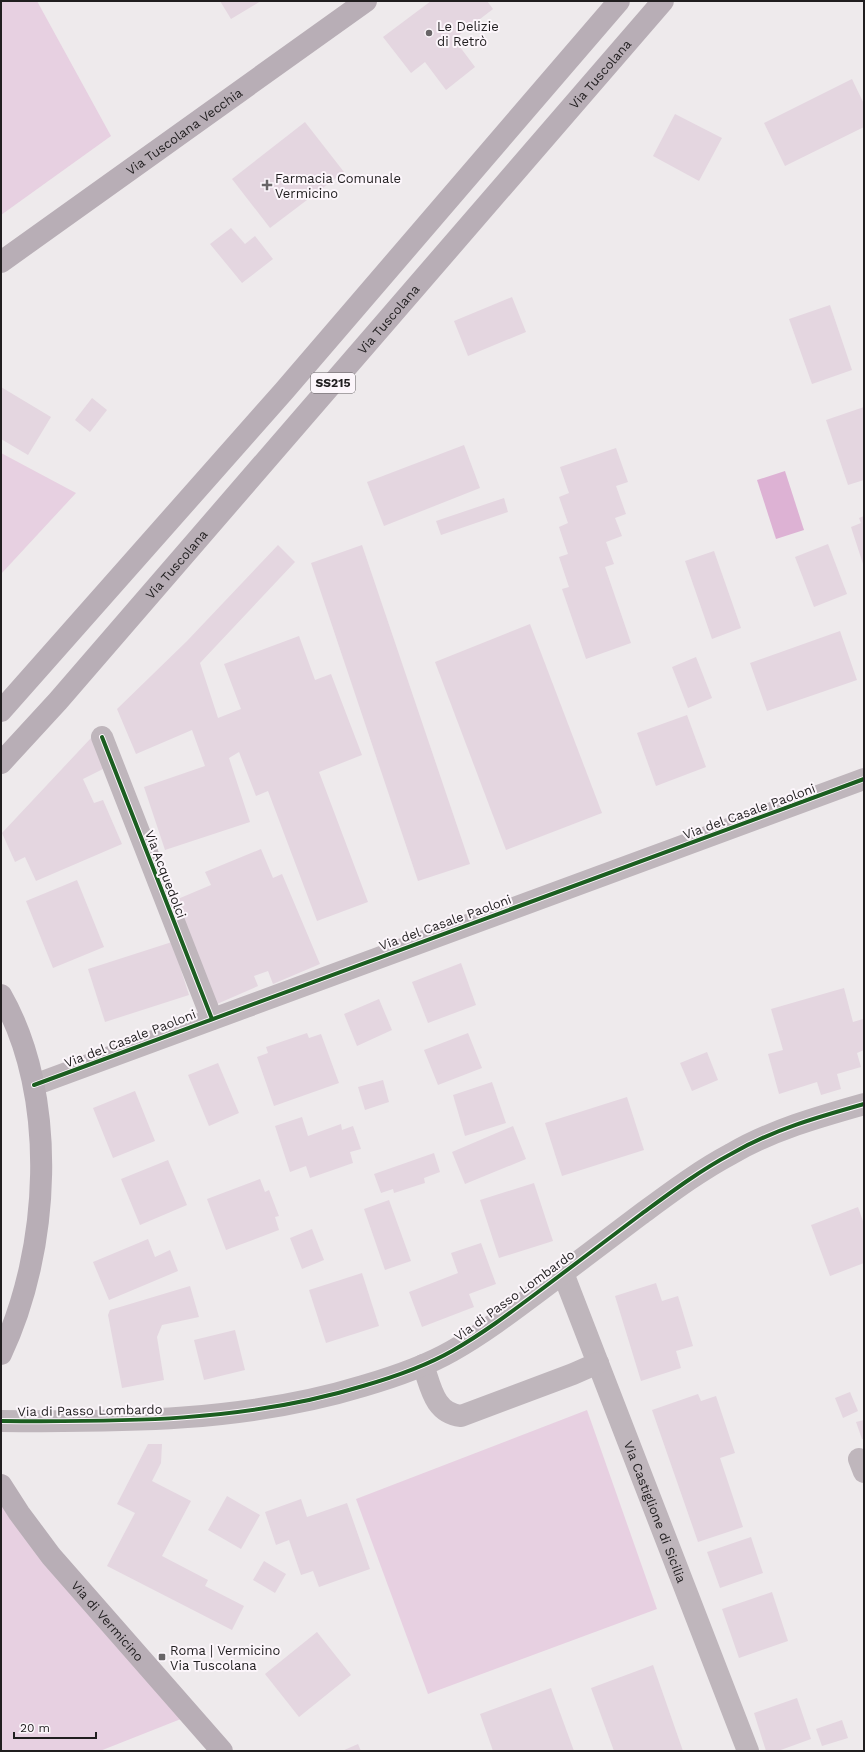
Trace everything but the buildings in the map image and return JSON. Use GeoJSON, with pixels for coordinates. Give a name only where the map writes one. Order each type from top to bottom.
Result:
{"type":"FeatureCollection","features":[{"type":"Feature","properties":{"kind":"main road","name":"Via Tuscolana Vecchia"},"geometry":{"type":"LineString","coordinates":[[1,262],[366,1]]}},
{"type":"Feature","properties":{"kind":"main road","name":"SS215"},"geometry":{"type":"LineString","coordinates":[[1,711],[284,391],[619,1]]}},
{"type":"Feature","properties":{"kind":"main road","name":"Via Tuscolana"},"geometry":{"type":"LineString","coordinates":[[1,763],[58,701],[663,1]]}},
{"type":"Feature","properties":{"kind":"main road"},"geometry":{"type":"LineString","coordinates":[[1,995],[21,1041],[34,1085],[41,1166],[35,1240],[25,1285],[15,1320],[1,1354]]}},
{"type":"Feature","properties":{"kind":"main road","name":"Via di Vermicino"},"geometry":{"type":"LineString","coordinates":[[1,1485],[19,1513],[51,1556],[222,1751]]}},
{"type":"Feature","properties":{"kind":"street","name":"Via Acquedolci"},"geometry":{"type":"LineString","coordinates":[[102,737],[212,1019]]}},
{"type":"Feature","properties":{"kind":"street","name":"Via del Casale Paoloni"},"geometry":{"type":"LineString","coordinates":[[34,1085],[864,779]]}},
{"type":"Feature","properties":{"kind":"street","name":"Via di Passo Lombardo"},"geometry":{"type":"LineString","coordinates":[[1,1421],[111,1422],[188,1418],[229,1414],[267,1409],[328,1396],[393,1377],[423,1365],[451,1351],[472,1338],[563,1273],[677,1188],[732,1153],[762,1138],[802,1122],[864,1104]]}},
{"type":"Feature","properties":{"kind":"street","name":"Via Castiglione di Sicilia"},"geometry":{"type":"LineString","coordinates":[[563,1273],[748,1751]]}},
{"type":"Feature","properties":{"kind":"street"},"geometry":{"type":"LineString","coordinates":[[423,1365],[439,1406],[451,1415],[461,1416],[598,1363]]}},
{"type":"Feature","properties":{"kind":"shaded area"},"geometry":{"type":"Polygon","coordinates":[[[1,1],[37,1],[111,136],[1,215],[1,1]]]}},
{"type":"Feature","properties":{"kind":"shaded area"},"geometry":{"type":"Polygon","coordinates":[[[1,453],[76,493],[1,574],[1,453]]]}},
{"type":"Feature","properties":{"kind":"shaded area"},"geometry":{"type":"Polygon","coordinates":[[[785,471],[804,530],[776,539],[757,480],[785,471]]]}},
{"type":"Feature","properties":{"kind":"shaded area"},"geometry":{"type":"Polygon","coordinates":[[[587,1410],[657,1609],[428,1694],[356,1499],[587,1410]]]}},
{"type":"Feature","properties":{"kind":"shaded area"},"geometry":{"type":"Polygon","coordinates":[[[1,1492],[191,1715],[100,1751],[1,1751],[1,1492]]]}},
{"type":"Feature","properties":{"kind":"cycle path"},"geometry":{"type":"LineString","coordinates":[[102,737],[212,1019]]}},
{"type":"Feature","properties":{"kind":"cycle path"},"geometry":{"type":"LineString","coordinates":[[34,1085],[864,779]]}},
{"type":"Feature","properties":{"kind":"cycle path"},"geometry":{"type":"LineString","coordinates":[[1,1421],[138,1420],[229,1413],[274,1407],[319,1398],[375,1383],[409,1371],[441,1357],[485,1330],[662,1199],[719,1161],[747,1145],[779,1131],[864,1104]]}},
{"type":"Feature","properties":{"kind":"place","name":"Le Delizie di Retrò"},"geometry":{"type":"Point","coordinates":[429,33]}},
{"type":"Feature","properties":{"kind":"place","name":"Farmacia Comunale Vermicino"},"geometry":{"type":"Point","coordinates":[267,185]}},
{"type":"Feature","properties":{"kind":"place","name":"Roma | Vermicino Via Tuscolana"},"geometry":{"type":"Point","coordinates":[162,1657]}}]}
